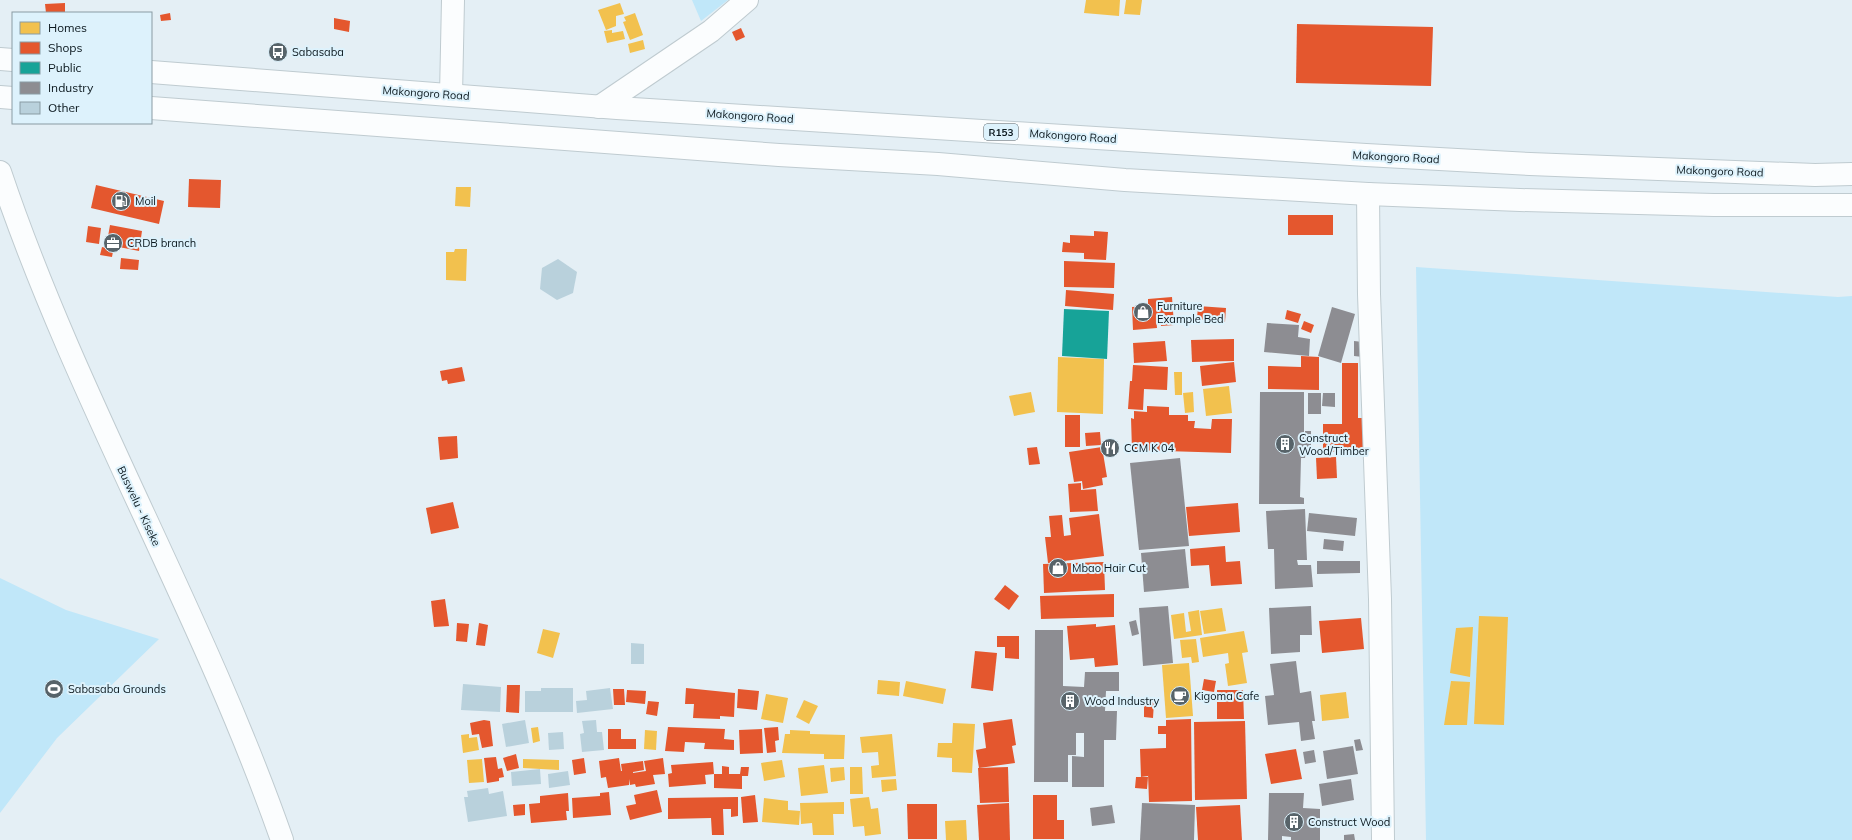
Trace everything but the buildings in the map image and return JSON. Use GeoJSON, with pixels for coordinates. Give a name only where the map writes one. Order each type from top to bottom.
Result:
{"type":"FeatureCollection","features":[{"type":"Feature","properties":{"kind":"main road"},"geometry":{"type":"LineString","coordinates":[[451,95],[453,0]]}},
{"type":"Feature","properties":{"kind":"main road"},"geometry":{"type":"LineString","coordinates":[[599,107],[711,31],[747,0]]}},
{"type":"Feature","properties":{"kind":"main road"},"geometry":{"type":"LineString","coordinates":[[0,59],[12,60]]}},
{"type":"Feature","properties":{"kind":"main road","name":"Makongoro Road"},"geometry":{"type":"LineString","coordinates":[[152,72],[599,107],[1373,156],[1530,164],[1815,175],[1852,174]]}},
{"type":"Feature","properties":{"kind":"main road"},"geometry":{"type":"LineString","coordinates":[[0,97],[12,98]]}},
{"type":"Feature","properties":{"kind":"main road"},"geometry":{"type":"LineString","coordinates":[[152,108],[779,155],[938,164],[1125,180],[1368,194],[1706,204],[1852,205]]}},
{"type":"Feature","properties":{"kind":"main road","name":"Buswelu - Kiseke"},"geometry":{"type":"LineString","coordinates":[[0,172],[25,241],[98,415],[233,712],[265,791],[282,840]]}},
{"type":"Feature","properties":{"kind":"main road"},"geometry":{"type":"LineString","coordinates":[[1368,194],[1369,294],[1380,607],[1383,840]]}},
{"type":"Feature","properties":{"kind":"shaded area"},"geometry":{"type":"Polygon","coordinates":[[[692,0],[728,0],[701,21],[692,0]]]}},
{"type":"Feature","properties":{"kind":"shaded area"},"geometry":{"type":"Polygon","coordinates":[[[1416,267],[1838,297],[1852,296],[1852,840],[1426,840],[1416,267]]]}},
{"type":"Feature","properties":{"kind":"shaded area","name":"Sabasaba Grounds"},"geometry":{"type":"Polygon","coordinates":[[[0,578],[66,610],[159,639],[57,738],[0,813],[0,578]]]}},
{"type":"Feature","properties":{"kind":"place","name":"Sabasaba"},"geometry":{"type":"Point","coordinates":[278,52]}},
{"type":"Feature","properties":{"kind":"place","name":"Moil"},"geometry":{"type":"Point","coordinates":[121,201]}},
{"type":"Feature","properties":{"kind":"place","name":"CRDB branch"},"geometry":{"type":"Point","coordinates":[113,243]}},
{"type":"Feature","properties":{"kind":"place","name":"Furniture Example Bed"},"geometry":{"type":"Point","coordinates":[1143,312]}},
{"type":"Feature","properties":{"kind":"place","name":"Construct Wood/Timber"},"geometry":{"type":"Point","coordinates":[1285,444]}},
{"type":"Feature","properties":{"kind":"place","name":"CCM K 04"},"geometry":{"type":"Point","coordinates":[1110,448]}},
{"type":"Feature","properties":{"kind":"place","name":"Mbao Hair Cut"},"geometry":{"type":"Point","coordinates":[1058,568]}},
{"type":"Feature","properties":{"kind":"place","name":"Sabasaba Grounds"},"geometry":{"type":"Point","coordinates":[54,689]}},
{"type":"Feature","properties":{"kind":"place","name":"Kigoma Cafe"},"geometry":{"type":"Point","coordinates":[1180,696]}},
{"type":"Feature","properties":{"kind":"place","name":"Wood Industry"},"geometry":{"type":"Point","coordinates":[1070,701]}},
{"type":"Feature","properties":{"kind":"place","name":"Construct Wood"},"geometry":{"type":"Point","coordinates":[1294,822]}}]}
